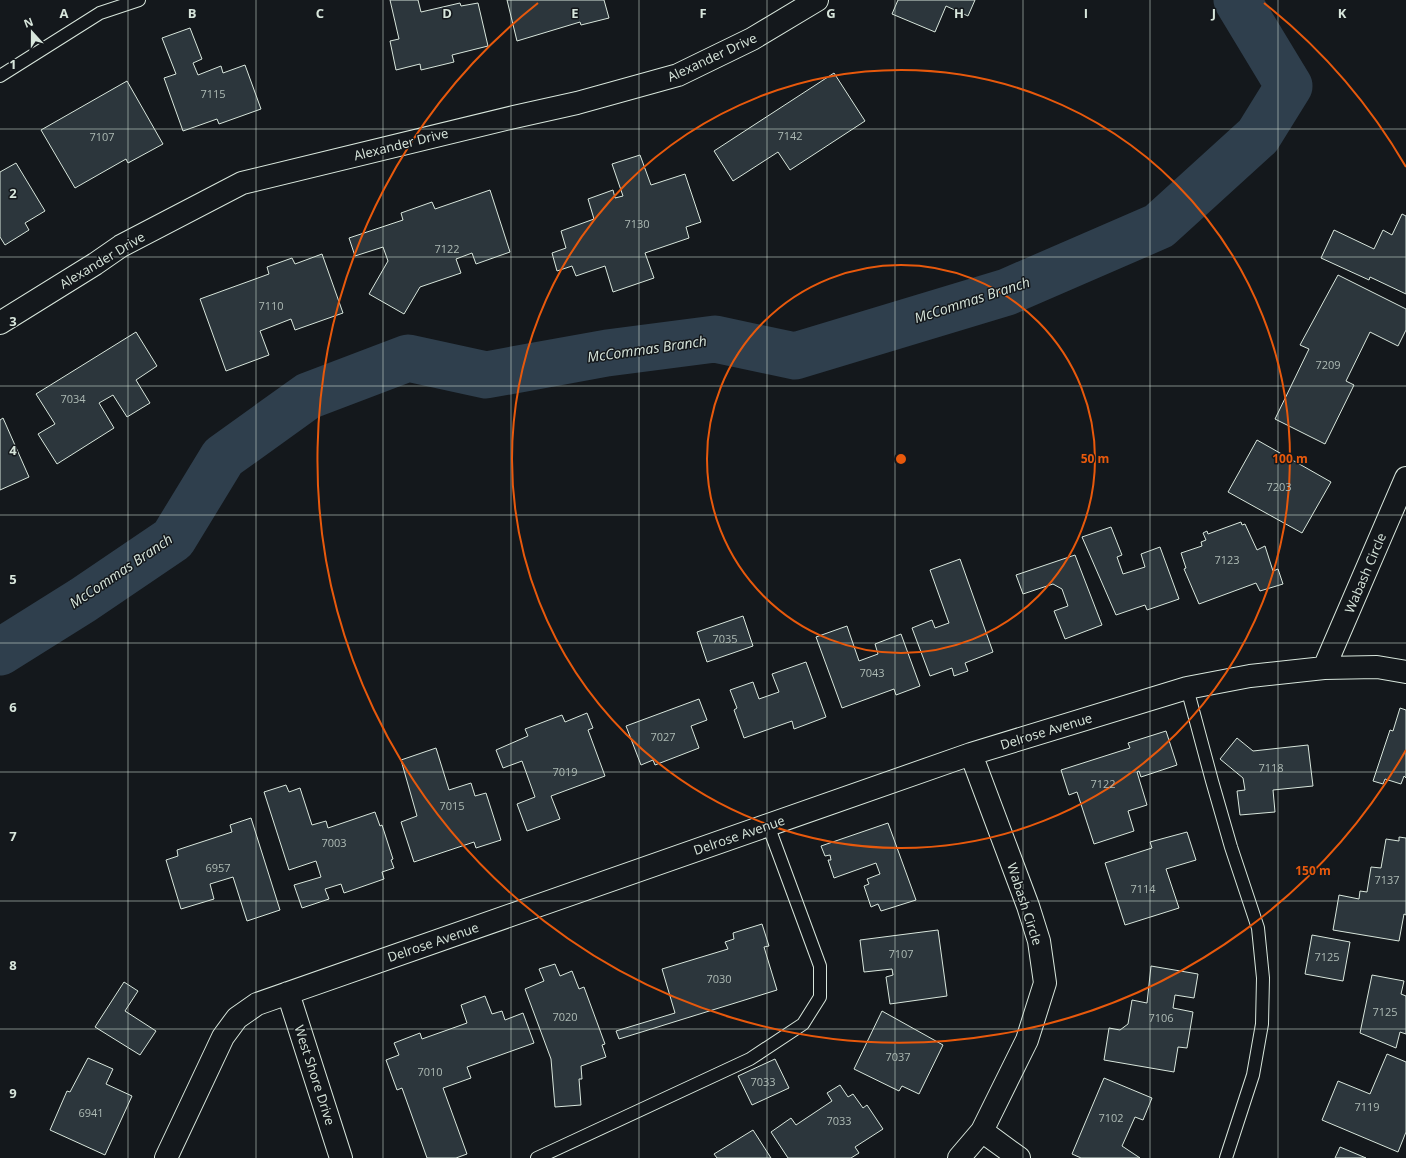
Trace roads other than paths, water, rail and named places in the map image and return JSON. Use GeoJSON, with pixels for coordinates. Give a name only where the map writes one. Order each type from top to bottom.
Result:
{"type":"FeatureCollection","features":[{"type":"Feature","properties":{"kind":"street","name":"Alexander Drive"},"geometry":{"type":"LineString","coordinates":[[0,323],[95,264],[121,246],[242,183],[577,103],[678,75],[752,39],[817,0]]}},
{"type":"Feature","properties":{"kind":"street","name":"Wabash Circle"},"geometry":{"type":"LineString","coordinates":[[1324,668],[1406,478]]}},
{"type":"Feature","properties":{"kind":"street","name":"Delrose Avenue"},"geometry":{"type":"LineString","coordinates":[[166,1158],[223,1037],[237,1018],[258,1004],[970,754],[1187,688],[1250,676],[1324,668],[1377,667],[1406,672]]}},
{"type":"Feature","properties":{"kind":"street","name":"Wabash Circle"},"geometry":{"type":"LineString","coordinates":[[959,1158],[982,1131],[1027,1040],[1045,983],[1039,941],[1028,906],[970,754]]}},
{"type":"Feature","properties":{"kind":"street","name":"West Shore Drive"},"geometry":{"type":"LineString","coordinates":[[288,993],[341,1158]]}},
{"type":"Feature","properties":{"kind":"street"},"geometry":{"type":"LineString","coordinates":[[982,1131],[1019,1158]]}},
{"type":"Feature","properties":{"kind":"lane"},"geometry":{"type":"LineString","coordinates":[[0,76],[100,13],[139,0]]}},
{"type":"Feature","properties":{"kind":"lane"},"geometry":{"type":"LineString","coordinates":[[1187,688],[1231,847],[1258,928],[1263,978],[1262,1024],[1253,1075],[1226,1158]]}},
{"type":"Feature","properties":{"kind":"lane"},"geometry":{"type":"LineString","coordinates":[[537,1158],[750,1059],[803,1024],[820,997],[820,966],[768,825]]}},
{"type":"Feature","properties":{"kind":"waterway","name":"McCommas Branch"},"geometry":{"type":"LineString","coordinates":[[0,652],[83,600],[173,539],[223,457],[308,396],[408,358],[486,375],[607,353],[715,339],[795,356],[1007,292],[1159,226],[1258,136],[1289,86],[1237,0]]}}]}
